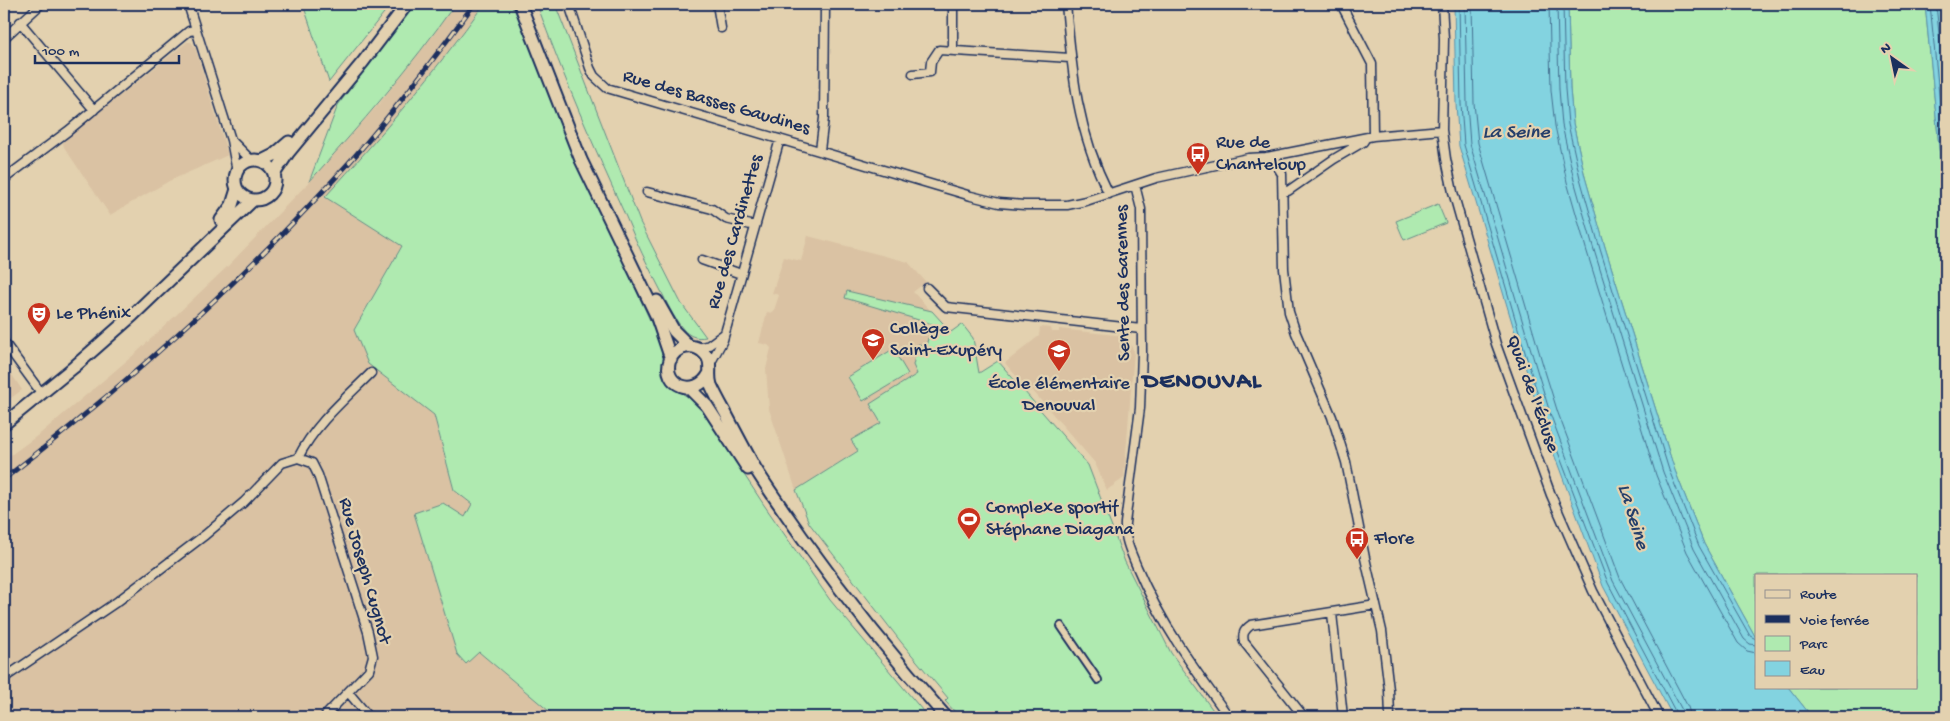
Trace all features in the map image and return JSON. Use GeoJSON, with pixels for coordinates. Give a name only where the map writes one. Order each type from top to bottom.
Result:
{"type":"FeatureCollection","features":[{"type":"Feature","properties":{"kind":"main road"},"geometry":{"type":"LineString","coordinates":[[4,424],[112,326],[227,214],[234,202],[237,189],[235,181],[237,172],[244,163],[274,155],[286,145],[353,64],[399,4]]}},
{"type":"Feature","properties":{"kind":"main road"},"geometry":{"type":"LineString","coordinates":[[274,174],[288,153],[363,62],[407,4]]}},
{"type":"Feature","properties":{"kind":"main road"},"geometry":{"type":"LineString","coordinates":[[520,4],[581,160],[656,315],[671,359]]}},
{"type":"Feature","properties":{"kind":"main road"},"geometry":{"type":"LineString","coordinates":[[528,4],[567,109],[604,196],[670,325],[679,337],[705,353],[714,390],[738,437],[774,498],[853,606],[946,717]]}},
{"type":"Feature","properties":{"kind":"main road"},"geometry":{"type":"LineString","coordinates":[[4,415],[40,391],[133,315],[253,200],[264,198],[271,193],[275,185],[274,174],[270,166],[257,161]]}},
{"type":"Feature","properties":{"kind":"main road"},"geometry":{"type":"LineString","coordinates":[[237,189],[244,196],[253,200]]}},
{"type":"Feature","properties":{"kind":"main road"},"geometry":{"type":"LineString","coordinates":[[694,347],[678,350],[671,359],[669,369],[674,380],[681,386],[690,388],[701,384],[710,369]]}},
{"type":"Feature","properties":{"kind":"main road"},"geometry":{"type":"LineString","coordinates":[[690,388],[707,406],[767,498],[824,578],[886,657],[938,717]]}},
{"type":"Feature","properties":{"kind":"street"},"geometry":{"type":"LineString","coordinates":[[4,38],[41,4]]}},
{"type":"Feature","properties":{"kind":"street"},"geometry":{"type":"LineString","coordinates":[[188,4],[231,140],[237,172]]}},
{"type":"Feature","properties":{"kind":"street","name":"Rue des Basses Gaudines"},"geometry":{"type":"LineString","coordinates":[[569,4],[590,68],[594,76],[607,88],[820,150]]}},
{"type":"Feature","properties":{"kind":"street"},"geometry":{"type":"LineString","coordinates":[[717,4],[720,28]]}},
{"type":"Feature","properties":{"kind":"street"},"geometry":{"type":"LineString","coordinates":[[825,4],[824,118],[820,150],[999,203],[1067,205],[1109,194],[1156,178],[1248,158],[1267,157],[1373,136],[1442,130]]}},
{"type":"Feature","properties":{"kind":"street"},"geometry":{"type":"LineString","coordinates":[[1066,4],[1075,95],[1086,141],[1097,171],[1109,194]]}},
{"type":"Feature","properties":{"kind":"street"},"geometry":{"type":"LineString","coordinates":[[1341,4],[1372,64],[1373,136]]}},
{"type":"Feature","properties":{"kind":"street","name":"Quai de l'Écluse"},"geometry":{"type":"LineString","coordinates":[[1442,4],[1444,39],[1442,130],[1453,192],[1496,344],[1550,495],[1593,591],[1659,717]]}},
{"type":"Feature","properties":{"kind":"street"},"geometry":{"type":"LineString","coordinates":[[953,6],[953,51]]}},
{"type":"Feature","properties":{"kind":"street"},"geometry":{"type":"LineString","coordinates":[[20,22],[94,110]]}},
{"type":"Feature","properties":{"kind":"street"},"geometry":{"type":"LineString","coordinates":[[4,179],[94,110],[189,32],[196,30]]}},
{"type":"Feature","properties":{"kind":"street"},"geometry":{"type":"LineString","coordinates":[[913,74],[930,72],[931,62],[939,50],[1070,58]]}},
{"type":"Feature","properties":{"kind":"street"},"geometry":{"type":"LineString","coordinates":[[1283,191],[1288,191],[1334,159],[1363,142],[1365,138]]}},
{"type":"Feature","properties":{"kind":"street","name":"Rue des Cardinettes"},"geometry":{"type":"LineString","coordinates":[[710,369],[724,334],[780,139]]}},
{"type":"Feature","properties":{"kind":"street"},"geometry":{"type":"LineString","coordinates":[[231,140],[257,161]]}},
{"type":"Feature","properties":{"kind":"street"},"geometry":{"type":"LineString","coordinates":[[1277,164],[1280,158],[1287,152]]}},
{"type":"Feature","properties":{"kind":"street"},"geometry":{"type":"LineString","coordinates":[[1267,157],[1277,164],[1282,174],[1284,269],[1289,312],[1296,333],[1324,397],[1346,462],[1386,658],[1390,717]]}},
{"type":"Feature","properties":{"kind":"street","name":"Sente des Garennes"},"geometry":{"type":"LineString","coordinates":[[1135,185],[1141,209],[1140,408],[1125,529],[1126,536],[1139,572],[1163,621],[1191,665],[1229,717]]}},
{"type":"Feature","properties":{"kind":"street"},"geometry":{"type":"LineString","coordinates":[[647,192],[712,209],[726,219],[755,226]]}},
{"type":"Feature","properties":{"kind":"street"},"geometry":{"type":"LineString","coordinates":[[702,260],[741,274]]}},
{"type":"Feature","properties":{"kind":"street"},"geometry":{"type":"LineString","coordinates":[[927,288],[946,307],[1141,329]]}},
{"type":"Feature","properties":{"kind":"street","name":"Rue des Cardinettes"},"geometry":{"type":"LineString","coordinates":[[694,347],[709,345],[724,334]]}},
{"type":"Feature","properties":{"kind":"street"},"geometry":{"type":"LineString","coordinates":[[4,342],[40,391]]}},
{"type":"Feature","properties":{"kind":"street"},"geometry":{"type":"LineString","coordinates":[[4,678],[118,601],[205,535],[244,502],[282,463],[298,458],[306,441],[329,414],[370,373]]}},
{"type":"Feature","properties":{"kind":"street","name":"Rue Joseph Cugnot"},"geometry":{"type":"LineString","coordinates":[[298,458],[312,463],[318,475],[371,645],[372,656],[369,670],[324,717]]}},
{"type":"Feature","properties":{"kind":"street"},"geometry":{"type":"LineString","coordinates":[[1304,717],[1244,642],[1243,633],[1251,626],[1376,605]]}},
{"type":"Feature","properties":{"kind":"street"},"geometry":{"type":"LineString","coordinates":[[1332,613],[1343,717]]}},
{"type":"Feature","properties":{"kind":"street"},"geometry":{"type":"LineString","coordinates":[[1061,626],[1098,680]]}},
{"type":"Feature","properties":{"kind":"street"},"geometry":{"type":"LineString","coordinates":[[348,692],[369,717]]}},
{"type":"Feature","properties":{"kind":"shaded area"},"geometry":{"type":"Polygon","coordinates":[[[455,4],[484,4],[419,91],[378,139],[402,246],[354,330],[434,415],[454,490],[472,504],[465,517],[479,652],[556,717],[4,717],[4,460],[41,433],[136,353],[228,266],[309,182],[379,104],[455,4]]]}},
{"type":"Feature","properties":{"kind":"shaded area"},"geometry":{"type":"Polygon","coordinates":[[[187,42],[191,42],[195,47],[228,155],[169,181],[110,215],[63,143],[187,42]]]}},
{"type":"Feature","properties":{"kind":"shaded area","name":"Collège Saint-Exupéry"},"geometry":{"type":"Polygon","coordinates":[[[808,236],[908,262],[926,282],[913,292],[951,332],[962,324],[973,338],[979,373],[796,490],[769,409],[766,369],[771,348],[768,345],[759,343],[767,312],[773,313],[779,295],[772,293],[784,257],[801,261],[808,236]]]}},
{"type":"Feature","properties":{"kind":"shaded area"},"geometry":{"type":"Polygon","coordinates":[[[1040,327],[1051,328],[1052,332],[1059,332],[1059,329],[1125,336],[1134,351],[1124,478],[1107,490],[1095,463],[1032,390],[1030,392],[1005,363],[1039,336],[1040,327]]]}},
{"type":"Feature","properties":{"kind":"shaded area"},"geometry":{"type":"Polygon","coordinates":[[[4,363],[22,390],[4,403],[4,363]]]}},
{"type":"Feature","properties":{"kind":"green space"},"geometry":{"type":"Polygon","coordinates":[[[303,4],[391,4],[329,82],[303,4]]]}},
{"type":"Feature","properties":{"kind":"green space"},"geometry":{"type":"Polygon","coordinates":[[[414,4],[455,4],[403,73],[309,182],[338,105],[414,4]]]}},
{"type":"Feature","properties":{"kind":"green space"},"geometry":{"type":"Polygon","coordinates":[[[484,4],[511,4],[513,9],[518,9],[564,131],[663,349],[665,373],[674,388],[697,403],[764,505],[830,600],[928,717],[556,717],[479,652],[466,664],[457,654],[414,513],[443,503],[465,517],[472,504],[454,490],[434,415],[368,364],[354,330],[402,246],[325,197],[408,103],[484,4]]]}},
{"type":"Feature","properties":{"kind":"green space"},"geometry":{"type":"Polygon","coordinates":[[[537,4],[555,4],[640,222],[681,303],[706,337],[696,337],[688,333],[673,315],[638,245],[591,138],[557,58],[537,4]]]}},
{"type":"Feature","properties":{"kind":"green space"},"geometry":{"type":"Polygon","coordinates":[[[1568,4],[1925,4],[1941,167],[1946,242],[1946,717],[1812,717],[1789,688],[1918,688],[1918,574],[1755,574],[1755,636],[1704,544],[1674,468],[1585,177],[1573,123],[1570,89],[1568,4]]]}},
{"type":"Feature","properties":{"kind":"green space"},"geometry":{"type":"Polygon","coordinates":[[[1438,204],[1446,223],[1404,240],[1396,221],[1438,204]]]}},
{"type":"Feature","properties":{"kind":"green space","name":"Complexe sportif Stéphane Diagana"},"geometry":{"type":"Polygon","coordinates":[[[847,291],[932,311],[951,332],[962,324],[973,338],[979,373],[998,361],[1088,465],[1125,562],[1171,653],[1218,717],[964,717],[955,712],[945,701],[948,698],[901,642],[809,523],[796,490],[858,451],[851,440],[881,423],[870,404],[917,374],[913,365],[918,344],[926,346],[932,324],[845,298],[847,291]]]}},
{"type":"Feature","properties":{"kind":"green space"},"geometry":{"type":"Polygon","coordinates":[[[893,349],[908,374],[863,401],[848,377],[893,349]]]}},
{"type":"Feature","properties":{"kind":"water","name":"La Seine"},"geometry":{"type":"Polygon","coordinates":[[[1454,4],[1568,4],[1570,89],[1573,123],[1585,177],[1674,468],[1704,544],[1755,636],[1755,688],[1789,688],[1812,717],[1673,717],[1603,586],[1541,419],[1459,146],[1456,104],[1454,4]]]}},
{"type":"Feature","properties":{"kind":"water"},"geometry":{"type":"Polygon","coordinates":[[[1925,4],[1946,4],[1946,242],[1941,167],[1925,4]]]}},
{"type":"Feature","properties":{"kind":"railway"},"geometry":{"type":"LineString","coordinates":[[4,479],[142,366],[231,285],[273,243],[371,138],[416,82],[474,4]]}},
{"type":"Feature","properties":{"kind":"place","name":"Rue de Chanteloup"},"geometry":{"type":"Point","coordinates":[1198,175]}},
{"type":"Feature","properties":{"kind":"place","name":"Le Phénix"},"geometry":{"type":"Point","coordinates":[39,335]}},
{"type":"Feature","properties":{"kind":"place","name":"Collège Saint-Exupéry"},"geometry":{"type":"Point","coordinates":[873,361]}},
{"type":"Feature","properties":{"kind":"place","name":"École élémentaire Denouval"},"geometry":{"type":"Point","coordinates":[1059,372]}},
{"type":"Feature","properties":{"kind":"place","name":"Complexe sportif Stéphane Diagana"},"geometry":{"type":"Point","coordinates":[969,540]}},
{"type":"Feature","properties":{"kind":"place","name":"Flore"},"geometry":{"type":"Point","coordinates":[1357,560]}},
{"type":"Feature","properties":{"kind":"district","name":"DENOUVAL"},"geometry":{"type":"Point","coordinates":[1202,382]}}]}
